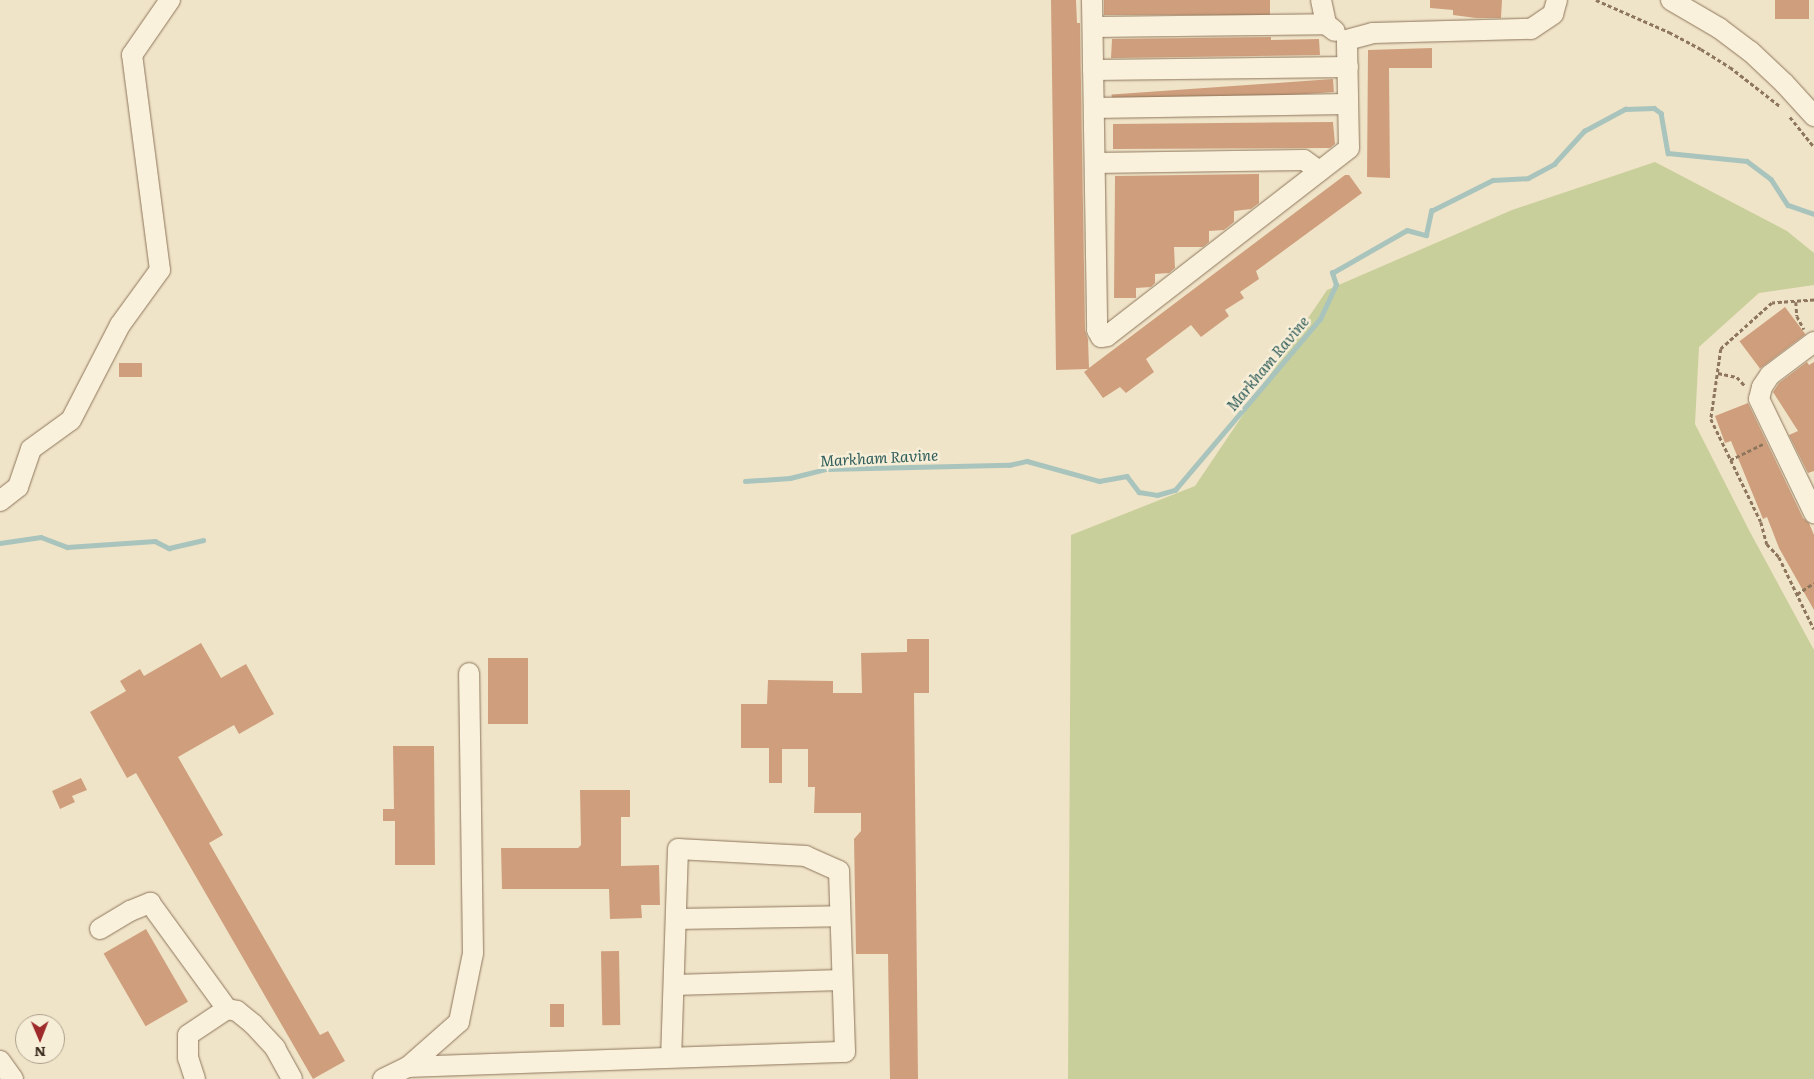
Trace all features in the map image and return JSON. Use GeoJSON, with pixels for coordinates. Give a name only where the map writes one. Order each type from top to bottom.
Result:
{"type":"FeatureCollection","features":[{"type":"Feature","properties":{"kind":"street"},"geometry":{"type":"LineString","coordinates":[[0,501],[18,487],[31,449],[71,420],[120,325],[160,270],[132,55],[170,0]]}},
{"type":"Feature","properties":{"kind":"street"},"geometry":{"type":"LineString","coordinates":[[1092,0],[1097,330],[1101,337],[1107,336],[1349,148],[1347,40]]}},
{"type":"Feature","properties":{"kind":"street"},"geometry":{"type":"LineString","coordinates":[[1321,0],[1326,24]]}},
{"type":"Feature","properties":{"kind":"street"},"geometry":{"type":"LineString","coordinates":[[1347,40],[1372,33],[1531,29],[1553,14],[1558,0]]}},
{"type":"Feature","properties":{"kind":"street"},"geometry":{"type":"LineString","coordinates":[[1671,0],[1719,28],[1750,51],[1784,83],[1814,116]]}},
{"type":"Feature","properties":{"kind":"street"},"geometry":{"type":"LineString","coordinates":[[1093,27],[1326,24],[1347,40]]}},
{"type":"Feature","properties":{"kind":"street"},"geometry":{"type":"LineString","coordinates":[[1094,70],[1348,67]]}},
{"type":"Feature","properties":{"kind":"street"},"geometry":{"type":"LineString","coordinates":[[1094,108],[1348,104]]}},
{"type":"Feature","properties":{"kind":"street"},"geometry":{"type":"LineString","coordinates":[[1095,163],[1304,160],[1319,171]]}},
{"type":"Feature","properties":{"kind":"street"},"geometry":{"type":"LineString","coordinates":[[1811,338],[1770,375],[1759,398],[1814,513]]}},
{"type":"Feature","properties":{"kind":"street"},"geometry":{"type":"LineString","coordinates":[[383,1079],[408,1067],[459,1022],[473,953],[469,673]]}},
{"type":"Feature","properties":{"kind":"street"},"geometry":{"type":"LineString","coordinates":[[408,1067],[845,1052],[839,871],[806,856],[678,849],[671,1057]]}},
{"type":"Feature","properties":{"kind":"street"},"geometry":{"type":"LineString","coordinates":[[100,929],[130,911],[150,903],[227,1009],[238,1011],[253,1024],[275,1048],[292,1079]]}},
{"type":"Feature","properties":{"kind":"street"},"geometry":{"type":"LineString","coordinates":[[676,919],[840,916]]}},
{"type":"Feature","properties":{"kind":"street"},"geometry":{"type":"LineString","coordinates":[[674,985],[842,980]]}},
{"type":"Feature","properties":{"kind":"street"},"geometry":{"type":"LineString","coordinates":[[195,1079],[188,1058],[188,1036],[227,1009]]}},
{"type":"Feature","properties":{"kind":"street"},"geometry":{"type":"LineString","coordinates":[[0,1062],[13,1079]]}},
{"type":"Feature","properties":{"kind":"path"},"geometry":{"type":"LineString","coordinates":[[1596,0],[1669,32],[1730,67],[1775,101],[1814,147]]}},
{"type":"Feature","properties":{"kind":"path"},"geometry":{"type":"LineString","coordinates":[[1814,300],[1776,302],[1768,306],[1721,349],[1711,421],[1761,522],[1767,544],[1778,557],[1814,629]]}},
{"type":"Feature","properties":{"kind":"path"},"geometry":{"type":"LineString","coordinates":[[1796,301],[1799,322],[1811,338]]}},
{"type":"Feature","properties":{"kind":"path"},"geometry":{"type":"LineString","coordinates":[[1717,373],[1738,377],[1748,387],[1761,391]]}},
{"type":"Feature","properties":{"kind":"path"},"geometry":{"type":"LineString","coordinates":[[1730,460],[1778,437]]}},
{"type":"Feature","properties":{"kind":"path"},"geometry":{"type":"LineString","coordinates":[[1797,594],[1814,583]]}},
{"type":"Feature","properties":{"kind":"green space"},"geometry":{"type":"Polygon","coordinates":[[[1655,162],[1787,231],[1814,253],[1814,285],[1759,293],[1699,347],[1695,424],[1750,532],[1814,650],[1814,1079],[1068,1079],[1071,535],[1195,486],[1327,290],[1512,210],[1655,162]]]}},
{"type":"Feature","properties":{"kind":"building"},"geometry":{"type":"Polygon","coordinates":[[[1051,0],[1076,0],[1077,23],[1080,23],[1085,330],[1088,339],[1089,368],[1345,175],[1349,175],[1362,193],[1256,271],[1259,279],[1240,292],[1244,298],[1225,310],[1229,316],[1201,337],[1191,325],[1146,359],[1154,372],[1126,393],[1120,387],[1103,398],[1084,372],[1088,369],[1056,370],[1051,0]]]}},
{"type":"Feature","properties":{"kind":"building"},"geometry":{"type":"Polygon","coordinates":[[[1104,0],[1270,0],[1270,15],[1104,15],[1104,0]]]}},
{"type":"Feature","properties":{"kind":"building"},"geometry":{"type":"Polygon","coordinates":[[[1430,0],[1502,0],[1501,18],[1476,18],[1453,15],[1453,10],[1430,8],[1430,0]]]}},
{"type":"Feature","properties":{"kind":"building"},"geometry":{"type":"Polygon","coordinates":[[[1775,0],[1809,0],[1809,19],[1775,19],[1775,0]]]}},
{"type":"Feature","properties":{"kind":"building"},"geometry":{"type":"Polygon","coordinates":[[[1271,37],[1271,40],[1319,39],[1320,55],[1111,58],[1112,39],[1271,37]]]}},
{"type":"Feature","properties":{"kind":"building"},"geometry":{"type":"Polygon","coordinates":[[[1432,48],[1432,68],[1389,68],[1390,178],[1367,177],[1368,50],[1432,48]]]}},
{"type":"Feature","properties":{"kind":"building"},"geometry":{"type":"Polygon","coordinates":[[[1333,79],[1334,92],[1112,107],[1112,94],[1333,79]]]}},
{"type":"Feature","properties":{"kind":"building"},"geometry":{"type":"Polygon","coordinates":[[[1333,122],[1335,144],[1330,148],[1113,149],[1113,124],[1333,122]]]}},
{"type":"Feature","properties":{"kind":"building"},"geometry":{"type":"Polygon","coordinates":[[[1259,174],[1259,203],[1251,209],[1234,211],[1234,222],[1224,230],[1209,231],[1209,242],[1203,247],[1174,247],[1175,268],[1169,273],[1155,274],[1155,283],[1151,287],[1136,288],[1136,298],[1114,298],[1115,176],[1259,174]]]}},
{"type":"Feature","properties":{"kind":"building"},"geometry":{"type":"Polygon","coordinates":[[[1785,307],[1805,334],[1760,368],[1739,341],[1785,307]]]}},
{"type":"Feature","properties":{"kind":"building"},"geometry":{"type":"Polygon","coordinates":[[[1807,362],[1809,365],[1814,362],[1814,471],[1808,473],[1789,435],[1798,431],[1773,392],[1779,383],[1807,362]]]}},
{"type":"Feature","properties":{"kind":"building"},"geometry":{"type":"Polygon","coordinates":[[[119,363],[142,363],[142,377],[119,377],[119,363]]]}},
{"type":"Feature","properties":{"kind":"building"},"geometry":{"type":"Polygon","coordinates":[[[1748,403],[1803,518],[1809,523],[1814,535],[1814,610],[1779,548],[1767,517],[1763,519],[1731,441],[1725,443],[1715,416],[1748,403]]]}},
{"type":"Feature","properties":{"kind":"building"},"geometry":{"type":"Polygon","coordinates":[[[907,639],[929,639],[929,693],[914,693],[918,1079],[890,1079],[888,954],[856,954],[854,839],[861,831],[861,813],[814,813],[815,787],[808,787],[808,749],[782,749],[782,783],[769,783],[769,748],[741,748],[741,704],[767,704],[768,680],[833,681],[833,693],[862,693],[861,653],[907,652],[907,639]]]}},
{"type":"Feature","properties":{"kind":"building"},"geometry":{"type":"Polygon","coordinates":[[[201,643],[221,678],[246,664],[274,714],[239,734],[234,725],[178,757],[223,835],[209,843],[320,1035],[328,1031],[345,1061],[313,1079],[136,773],[127,778],[90,712],[126,691],[120,681],[140,669],[144,676],[201,643]]]}},
{"type":"Feature","properties":{"kind":"building"},"geometry":{"type":"Polygon","coordinates":[[[488,658],[528,658],[528,724],[488,724],[488,658]]]}},
{"type":"Feature","properties":{"kind":"building"},"geometry":{"type":"Polygon","coordinates":[[[393,746],[434,746],[435,865],[395,865],[395,821],[383,821],[383,809],[394,809],[393,746]]]}},
{"type":"Feature","properties":{"kind":"building"},"geometry":{"type":"Polygon","coordinates":[[[81,778],[87,790],[72,796],[75,802],[60,809],[52,791],[81,778]]]}},
{"type":"Feature","properties":{"kind":"building"},"geometry":{"type":"Polygon","coordinates":[[[580,790],[630,790],[630,817],[621,817],[621,866],[659,865],[660,905],[641,905],[642,918],[610,919],[609,889],[502,889],[501,848],[578,848],[581,845],[580,790]]]}},
{"type":"Feature","properties":{"kind":"building"},"geometry":{"type":"Polygon","coordinates":[[[146,929],[188,1002],[146,1026],[104,954],[146,929]]]}},
{"type":"Feature","properties":{"kind":"building"},"geometry":{"type":"Polygon","coordinates":[[[601,951],[619,951],[620,1025],[602,1025],[601,951]]]}},
{"type":"Feature","properties":{"kind":"building"},"geometry":{"type":"Polygon","coordinates":[[[550,1004],[564,1004],[564,1027],[550,1027],[550,1004]]]}},
{"type":"Feature","properties":{"kind":"waterway","name":"Markham Ravine"},"geometry":{"type":"LineString","coordinates":[[745,481],[790,478],[826,469],[1009,465],[1027,461],[1099,481],[1127,476],[1139,492],[1157,495],[1175,490],[1320,319],[1336,285],[1332,273],[1407,230],[1426,235],[1431,211],[1493,180],[1528,178],[1554,164],[1584,131],[1625,109],[1654,108],[1661,113],[1668,153],[1747,161],[1771,179],[1788,205],[1814,214]]}},
{"type":"Feature","properties":{"kind":"waterway","name":"Markham Ravine"},"geometry":{"type":"LineString","coordinates":[[0,543],[41,537],[67,547],[155,541],[169,548],[203,540]]}}]}
